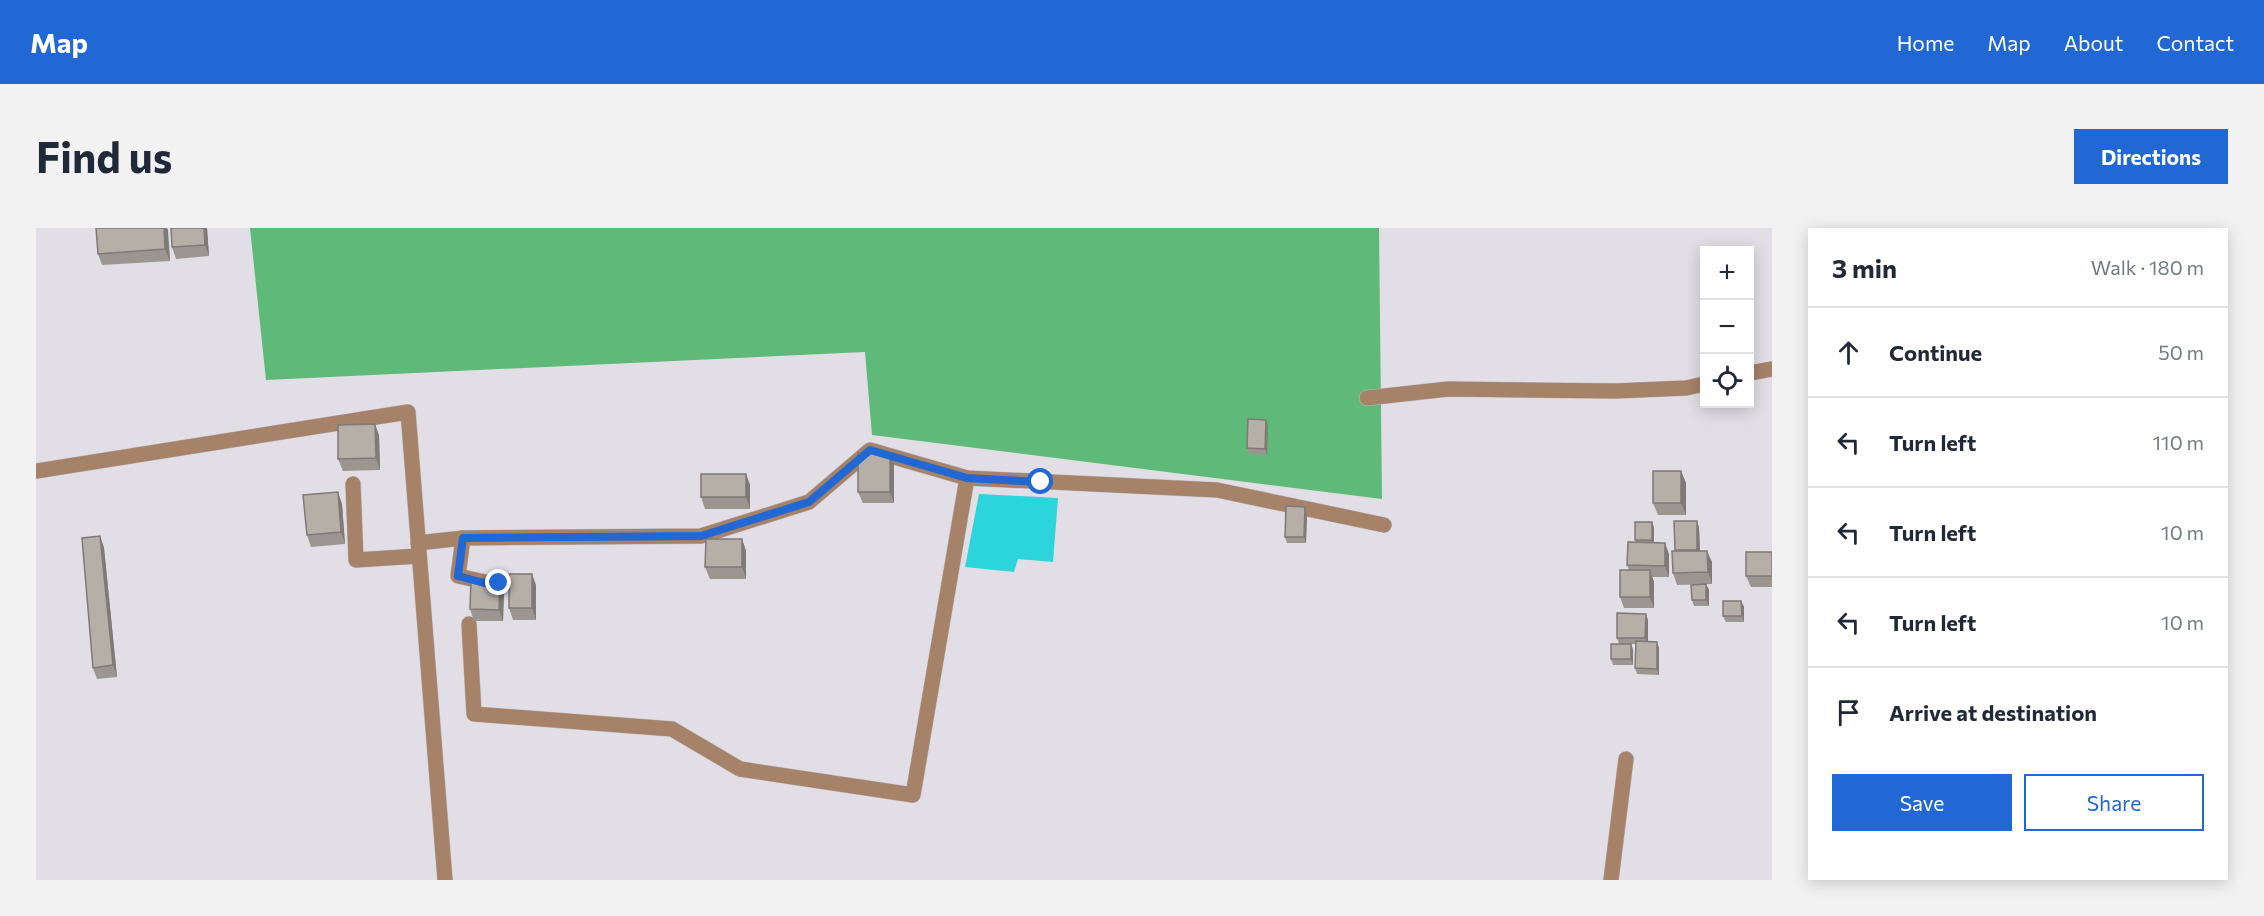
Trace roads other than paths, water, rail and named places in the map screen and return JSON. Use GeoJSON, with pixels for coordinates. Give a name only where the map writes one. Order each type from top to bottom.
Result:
{"type":"FeatureCollection","features":[{"type":"Feature","properties":{"kind":"street"},"geometry":{"type":"LineString","coordinates":[[1754,372],[1772,369]]}},
{"type":"Feature","properties":{"kind":"street"},"geometry":{"type":"LineString","coordinates":[[1367,398],[1448,389],[1615,391],[1686,388],[1700,385]]}},
{"type":"Feature","properties":{"kind":"street"},"geometry":{"type":"LineString","coordinates":[[36,471],[408,412],[445,880]]}},
{"type":"Feature","properties":{"kind":"street"},"geometry":{"type":"LineString","coordinates":[[353,484],[356,560],[419,549],[463,538],[701,536],[809,502],[870,450],[967,478],[1217,490],[1383,525]]}},
{"type":"Feature","properties":{"kind":"street"},"geometry":{"type":"LineString","coordinates":[[470,624],[474,714],[672,729],[740,768],[913,795],[967,478]]}},
{"type":"Feature","properties":{"kind":"street"},"geometry":{"type":"LineString","coordinates":[[463,538],[458,576],[484,583],[499,583]]}},
{"type":"Feature","properties":{"kind":"street"},"geometry":{"type":"LineString","coordinates":[[1611,880],[1626,759]]}},
{"type":"Feature","properties":{"kind":"water"},"geometry":{"type":"Polygon","coordinates":[[[979,494],[1058,498],[1053,562],[1018,559],[1014,572],[965,567],[979,494]]]}}]}
